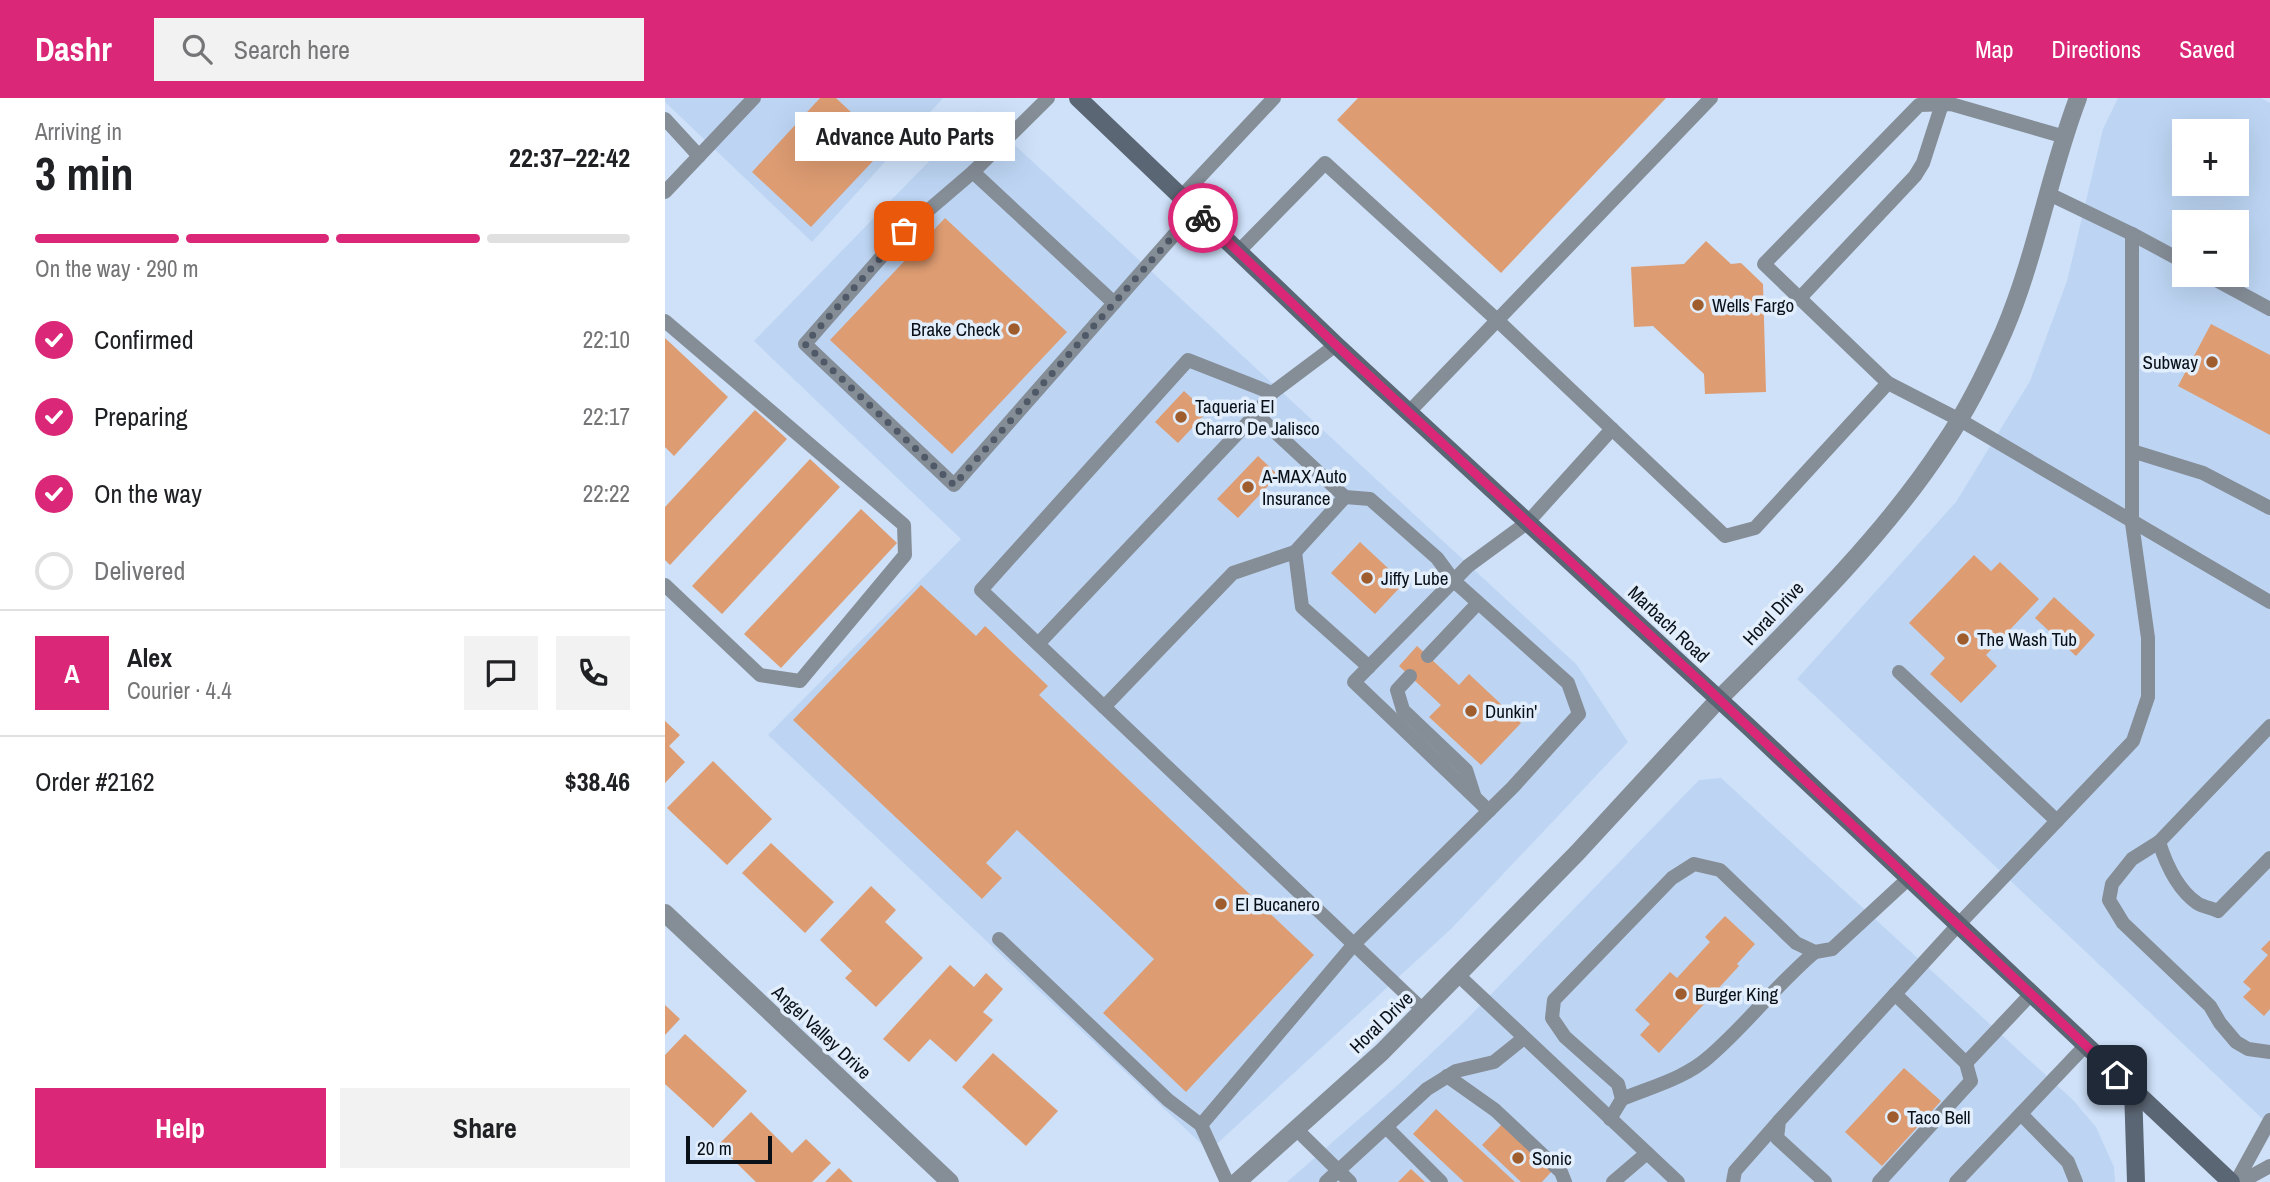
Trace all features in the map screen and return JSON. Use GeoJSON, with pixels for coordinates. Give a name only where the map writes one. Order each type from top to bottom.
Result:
{"type":"FeatureCollection","features":[{"type":"Feature","properties":{"kind":"main road","name":"Marbach Road"},"geometry":{"type":"LineString","coordinates":[[1078,98],[1336,345],[1719,699],[2231,1182]]}},
{"type":"Feature","properties":{"kind":"main road"},"geometry":{"type":"LineString","coordinates":[[2133,1090],[2136,1182]]}},
{"type":"Feature","properties":{"kind":"street","name":"Horal Drive"},"geometry":{"type":"LineString","coordinates":[[1237,1182],[1382,1052],[1577,853],[1879,528],[1924,473],[1960,419],[1992,357],[2017,299],[2078,98]]}},
{"type":"Feature","properties":{"kind":"street","name":"Angel Valley Drive"},"geometry":{"type":"LineString","coordinates":[[665,913],[950,1182]]}},
{"type":"Feature","properties":{"kind":"lane"},"geometry":{"type":"LineString","coordinates":[[665,192],[754,98]]}},
{"type":"Feature","properties":{"kind":"lane"},"geometry":{"type":"LineString","coordinates":[[1048,98],[973,172],[904,231],[805,344],[954,485],[1195,211]]}},
{"type":"Feature","properties":{"kind":"lane"},"geometry":{"type":"LineString","coordinates":[[1181,197],[1274,98]]}},
{"type":"Feature","properties":{"kind":"lane"},"geometry":{"type":"LineString","coordinates":[[1409,412],[1711,98]]}},
{"type":"Feature","properties":{"kind":"lane"},"geometry":{"type":"LineString","coordinates":[[1799,299],[1915,176],[1923,163],[1942,104]]}},
{"type":"Feature","properties":{"kind":"lane"},"geometry":{"type":"LineString","coordinates":[[2065,137],[1951,104],[1919,105],[1764,264],[1888,383],[1960,419],[2132,523],[2270,602]]}},
{"type":"Feature","properties":{"kind":"lane"},"geometry":{"type":"LineString","coordinates":[[665,119],[699,156]]}},
{"type":"Feature","properties":{"kind":"lane"},"geometry":{"type":"LineString","coordinates":[[1239,251],[1325,163],[1497,320],[1725,536],[1755,528],[1888,383]]}},
{"type":"Feature","properties":{"kind":"lane"},"geometry":{"type":"LineString","coordinates":[[973,172],[1114,303]]}},
{"type":"Feature","properties":{"kind":"lane"},"geometry":{"type":"LineString","coordinates":[[2049,194],[2172,255]]}},
{"type":"Feature","properties":{"kind":"lane"},"geometry":{"type":"LineString","coordinates":[[1733,1182],[1735,1171],[1779,1121],[1958,925],[2133,741],[2148,697],[2148,638],[2132,523],[2133,234]]}},
{"type":"Feature","properties":{"kind":"lane"},"geometry":{"type":"LineString","coordinates":[[2229,287],[2270,309]]}},
{"type":"Feature","properties":{"kind":"lane"},"geometry":{"type":"LineString","coordinates":[[665,321],[904,524],[905,555],[800,681],[760,675],[665,585]]}},
{"type":"Feature","properties":{"kind":"lane"},"geometry":{"type":"LineString","coordinates":[[1038,644],[1256,414],[1272,393],[1336,345]]}},
{"type":"Feature","properties":{"kind":"lane"},"geometry":{"type":"LineString","coordinates":[[1272,393],[1188,360],[981,590],[1423,1010]]}},
{"type":"Feature","properties":{"kind":"lane"},"geometry":{"type":"LineString","coordinates":[[1201,1125],[1355,943],[1489,811],[1579,714],[1568,683],[1478,603],[1454,580],[1437,558],[1370,499],[1345,497],[1256,414]]}},
{"type":"Feature","properties":{"kind":"lane"},"geometry":{"type":"LineString","coordinates":[[1489,811],[1354,682],[1468,566],[1528,522],[1612,429]]}},
{"type":"Feature","properties":{"kind":"lane"},"geometry":{"type":"LineString","coordinates":[[2132,451],[2203,472],[2270,508]]}},
{"type":"Feature","properties":{"kind":"lane"},"geometry":{"type":"LineString","coordinates":[[1104,707],[1233,573],[1295,552],[1345,497]]}},
{"type":"Feature","properties":{"kind":"lane"},"geometry":{"type":"LineString","coordinates":[[1295,552],[1302,607],[1369,667]]}},
{"type":"Feature","properties":{"kind":"lane"},"geometry":{"type":"LineString","coordinates":[[1428,656],[1478,603]]}},
{"type":"Feature","properties":{"kind":"lane"},"geometry":{"type":"LineString","coordinates":[[1899,673],[2057,821]]}},
{"type":"Feature","properties":{"kind":"lane"},"geometry":{"type":"LineString","coordinates":[[1410,676],[1397,690],[1403,710],[1466,771],[1474,797]]}},
{"type":"Feature","properties":{"kind":"lane"},"geometry":{"type":"LineString","coordinates":[[2270,726],[2159,842],[2132,859],[2112,884],[2109,900],[2123,923],[2210,1006],[2237,1042],[2248,1049],[2270,1052]]}},
{"type":"Feature","properties":{"kind":"lane"},"geometry":{"type":"LineString","coordinates":[[2159,842],[2165,861],[2178,882],[2198,904],[2218,911],[2270,858]]}},
{"type":"Feature","properties":{"kind":"lane"},"geometry":{"type":"LineString","coordinates":[[1622,1099],[1618,1084],[1565,1037],[1552,1018],[1554,1000],[1672,878],[1694,864],[1720,870],[1796,943],[1815,952]]}},
{"type":"Feature","properties":{"kind":"lane"},"geometry":{"type":"LineString","coordinates":[[1610,1119],[1622,1099],[1678,1077],[1709,1058],[1791,972],[1815,952],[1832,949],[1909,878]]}},
{"type":"Feature","properties":{"kind":"lane"},"geometry":{"type":"LineString","coordinates":[[999,939],[1168,1100],[1201,1125],[1227,1182]]}},
{"type":"Feature","properties":{"kind":"lane"},"geometry":{"type":"LineString","coordinates":[[1458,975],[1678,1182]]}},
{"type":"Feature","properties":{"kind":"lane"},"geometry":{"type":"LineString","coordinates":[[1879,1182],[1971,1081],[1966,1063],[1895,994]]}},
{"type":"Feature","properties":{"kind":"lane"},"geometry":{"type":"LineString","coordinates":[[1966,1063],[2031,994]]}},
{"type":"Feature","properties":{"kind":"lane"},"geometry":{"type":"LineString","coordinates":[[1326,1182],[1427,1089],[1455,1071],[1495,1062],[1524,1038]]}},
{"type":"Feature","properties":{"kind":"lane"},"geometry":{"type":"LineString","coordinates":[[1956,1182],[2086,1045]]}},
{"type":"Feature","properties":{"kind":"lane"},"geometry":{"type":"LineString","coordinates":[[1447,1076],[1495,1110],[1562,1172],[1565,1182]]}},
{"type":"Feature","properties":{"kind":"lane"},"geometry":{"type":"LineString","coordinates":[[2021,1114],[2068,1163],[2076,1182]]}},
{"type":"Feature","properties":{"kind":"lane"},"geometry":{"type":"LineString","coordinates":[[2238,1182],[2270,1120]]}},
{"type":"Feature","properties":{"kind":"lane"},"geometry":{"type":"LineString","coordinates":[[1779,1121],[1777,1138],[1825,1182]]}},
{"type":"Feature","properties":{"kind":"lane"},"geometry":{"type":"LineString","coordinates":[[1387,1127],[1441,1182]]}},
{"type":"Feature","properties":{"kind":"lane"},"geometry":{"type":"LineString","coordinates":[[1296,1129],[1350,1182]]}},
{"type":"Feature","properties":{"kind":"lane"},"geometry":{"type":"LineString","coordinates":[[1613,1182],[1647,1153]]}},
{"type":"Feature","properties":{"kind":"lane"},"geometry":{"type":"LineString","coordinates":[[2238,1182],[2270,1166]]}},
{"type":"Feature","properties":{"kind":"shaded area"},"geometry":{"type":"Polygon","coordinates":[[[665,98],[943,98],[812,242],[665,102],[665,98]]]}},
{"type":"Feature","properties":{"kind":"shaded area"},"geometry":{"type":"Polygon","coordinates":[[[2118,98],[2261,98],[2270,103],[2270,1126],[1797,679],[1956,502],[2030,381],[2067,281],[2103,129],[2118,98]]]}},
{"type":"Feature","properties":{"kind":"shaded area"},"geometry":{"type":"Polygon","coordinates":[[[978,111],[1577,665],[1628,742],[1451,929],[1209,1151],[768,735],[961,539],[754,341],[978,111]]]}},
{"type":"Feature","properties":{"kind":"shaded area"},"geometry":{"type":"Polygon","coordinates":[[[1721,778],[2074,1101],[2096,1127],[2114,1167],[2115,1182],[1287,1182],[1399,1084],[1465,1021],[1699,780],[1721,778]]]}},
{"type":"Feature","properties":{"kind":"building"},"geometry":{"type":"Polygon","coordinates":[[[820,98],[836,98],[887,146],[811,227],[752,172],[820,98]]]}},
{"type":"Feature","properties":{"kind":"building"},"geometry":{"type":"Polygon","coordinates":[[[1358,98],[1666,98],[1501,273],[1337,120],[1358,98]]]}},
{"type":"Feature","properties":{"kind":"building"},"geometry":{"type":"Polygon","coordinates":[[[945,218],[1067,332],[952,454],[830,340],[945,218]]]}},
{"type":"Feature","properties":{"kind":"building","name":"Wells Fargo"},"geometry":{"type":"Polygon","coordinates":[[[1706,241],[1731,264],[1741,263],[1763,284],[1766,392],[1705,394],[1704,374],[1653,326],[1634,327],[1631,267],[1684,264],[1706,241]]]}},
{"type":"Feature","properties":{"kind":"building"},"geometry":{"type":"Polygon","coordinates":[[[2211,324],[2270,355],[2270,435],[2178,386],[2211,324]]]}},
{"type":"Feature","properties":{"kind":"building"},"geometry":{"type":"Polygon","coordinates":[[[665,338],[728,397],[674,456],[665,447],[665,338]]]}},
{"type":"Feature","properties":{"kind":"building","name":"Taqueria El Charro De Jalisco"},"geometry":{"type":"Polygon","coordinates":[[[1184,391],[1207,412],[1178,443],[1155,422],[1184,391]]]}},
{"type":"Feature","properties":{"kind":"building"},"geometry":{"type":"Polygon","coordinates":[[[755,410],[787,439],[670,565],[665,560],[665,507],[755,410]]]}},
{"type":"Feature","properties":{"kind":"building","name":"A-MAX Auto Insurance"},"geometry":{"type":"Polygon","coordinates":[[[1258,456],[1278,475],[1238,518],[1217,499],[1258,456]]]}},
{"type":"Feature","properties":{"kind":"building"},"geometry":{"type":"Polygon","coordinates":[[[810,459],[840,487],[722,614],[692,586],[810,459]]]}},
{"type":"Feature","properties":{"kind":"building"},"geometry":{"type":"Polygon","coordinates":[[[861,509],[897,543],[781,668],[744,634],[861,509]]]}},
{"type":"Feature","properties":{"kind":"building","name":"Jiffy Lube"},"geometry":{"type":"Polygon","coordinates":[[[1360,542],[1404,583],[1375,614],[1331,573],[1360,542]]]}},
{"type":"Feature","properties":{"kind":"building","name":"The Wash Tub"},"geometry":{"type":"Polygon","coordinates":[[[1974,555],[1991,571],[2000,562],[2039,599],[1986,655],[1997,666],[1961,703],[1930,674],[1945,658],[1909,623],[1974,555]]]}},
{"type":"Feature","properties":{"kind":"building"},"geometry":{"type":"Polygon","coordinates":[[[921,585],[976,636],[985,626],[1048,686],[1039,695],[1314,955],[1186,1092],[1103,1013],[1154,959],[1017,830],[986,863],[1002,878],[982,899],[793,720],[921,585]]]}},
{"type":"Feature","properties":{"kind":"building"},"geometry":{"type":"Polygon","coordinates":[[[2054,597],[2095,635],[2076,656],[2035,618],[2054,597]]]}},
{"type":"Feature","properties":{"kind":"building","name":"Dunkin'"},"geometry":{"type":"Polygon","coordinates":[[[1417,646],[1459,685],[1469,674],[1521,723],[1481,765],[1429,717],[1441,705],[1399,666],[1417,646]]]}},
{"type":"Feature","properties":{"kind":"building"},"geometry":{"type":"Polygon","coordinates":[[[665,721],[680,735],[669,746],[685,762],[665,783],[665,721]]]}},
{"type":"Feature","properties":{"kind":"building"},"geometry":{"type":"Polygon","coordinates":[[[713,761],[772,819],[727,865],[667,808],[713,761]]]}},
{"type":"Feature","properties":{"kind":"building"},"geometry":{"type":"Polygon","coordinates":[[[771,843],[834,902],[805,933],[742,873],[771,843]]]}},
{"type":"Feature","properties":{"kind":"building"},"geometry":{"type":"Polygon","coordinates":[[[871,886],[896,910],[885,922],[923,958],[876,1007],[845,978],[852,971],[820,940],[871,886]]]}},
{"type":"Feature","properties":{"kind":"building","name":"Burger King"},"geometry":{"type":"Polygon","coordinates":[[[1725,916],[1755,944],[1737,964],[1739,966],[1659,1053],[1640,1035],[1650,1024],[1635,1010],[1670,972],[1677,978],[1710,942],[1705,937],[1725,916]]]}},
{"type":"Feature","properties":{"kind":"building"},"geometry":{"type":"Polygon","coordinates":[[[2270,940],[2270,1009],[2264,1016],[2243,997],[2251,989],[2243,982],[2268,955],[2261,949],[2270,940]]]}},
{"type":"Feature","properties":{"kind":"building"},"geometry":{"type":"Polygon","coordinates":[[[950,965],[974,987],[986,973],[1003,989],[983,1012],[993,1020],[956,1062],[930,1039],[909,1062],[883,1039],[950,965]]]}},
{"type":"Feature","properties":{"kind":"building"},"geometry":{"type":"Polygon","coordinates":[[[665,1005],[680,1019],[665,1035],[665,1005]]]}},
{"type":"Feature","properties":{"kind":"building"},"geometry":{"type":"Polygon","coordinates":[[[685,1034],[747,1091],[713,1128],[665,1084],[665,1055],[685,1034]]]}},
{"type":"Feature","properties":{"kind":"building"},"geometry":{"type":"Polygon","coordinates":[[[993,1053],[1058,1111],[1026,1146],[962,1087],[993,1053]]]}},
{"type":"Feature","properties":{"kind":"building","name":"Taco Bell"},"geometry":{"type":"Polygon","coordinates":[[[1904,1068],[1941,1101],[1882,1166],[1845,1132],[1904,1068]]]}},
{"type":"Feature","properties":{"kind":"building"},"geometry":{"type":"Polygon","coordinates":[[[1436,1109],[1515,1182],[1464,1182],[1413,1134],[1436,1109]]]}},
{"type":"Feature","properties":{"kind":"building"},"geometry":{"type":"Polygon","coordinates":[[[751,1112],[792,1153],[806,1139],[831,1163],[812,1182],[756,1182],[718,1145],[751,1112]]]}},
{"type":"Feature","properties":{"kind":"building","name":"Sonic"},"geometry":{"type":"Polygon","coordinates":[[[1504,1122],[1553,1170],[1542,1182],[1521,1182],[1482,1145],[1504,1122]]]}},
{"type":"Feature","properties":{"kind":"building"},"geometry":{"type":"Polygon","coordinates":[[[839,1168],[853,1182],[825,1182],[839,1168]]]}},
{"type":"Feature","properties":{"kind":"building"},"geometry":{"type":"Polygon","coordinates":[[[1411,1169],[1425,1182],[1398,1182],[1411,1169]]]}},
{"type":"Feature","properties":{"kind":"way so far"},"geometry":{"type":"LineString","coordinates":[[904,231],[805,344],[954,485],[1195,211],[1203,218]]}},
{"type":"Feature","properties":{"kind":"place","name":"Advance Auto Parts"},"geometry":{"type":"Point","coordinates":[904,231]}},
{"type":"Feature","properties":{"kind":"place","name":"Wells Fargo"},"geometry":{"type":"Point","coordinates":[1698,305]}},
{"type":"Feature","properties":{"kind":"place","name":"Brake Check"},"geometry":{"type":"Point","coordinates":[1014,329]}},
{"type":"Feature","properties":{"kind":"place","name":"Subway"},"geometry":{"type":"Point","coordinates":[2212,362]}},
{"type":"Feature","properties":{"kind":"place","name":"Taqueria El Charro De Jalisco"},"geometry":{"type":"Point","coordinates":[1181,417]}},
{"type":"Feature","properties":{"kind":"place","name":"A-MAX Auto Insurance"},"geometry":{"type":"Point","coordinates":[1248,487]}},
{"type":"Feature","properties":{"kind":"place","name":"Jiffy Lube"},"geometry":{"type":"Point","coordinates":[1367,578]}},
{"type":"Feature","properties":{"kind":"place","name":"The Wash Tub"},"geometry":{"type":"Point","coordinates":[1963,639]}},
{"type":"Feature","properties":{"kind":"place","name":"Dunkin'"},"geometry":{"type":"Point","coordinates":[1471,711]}},
{"type":"Feature","properties":{"kind":"place","name":"El Bucanero"},"geometry":{"type":"Point","coordinates":[1221,904]}},
{"type":"Feature","properties":{"kind":"place","name":"Burger King"},"geometry":{"type":"Point","coordinates":[1681,994]}},
{"type":"Feature","properties":{"kind":"place","name":"Taco Bell"},"geometry":{"type":"Point","coordinates":[1893,1117]}},
{"type":"Feature","properties":{"kind":"place","name":"Sonic"},"geometry":{"type":"Point","coordinates":[1518,1158]}},
{"type":"Feature","properties":{"kind":"route"},"geometry":{"type":"LineString","coordinates":[[1203,218],[1336,345],[1702,683],[2117,1075]]}}]}
